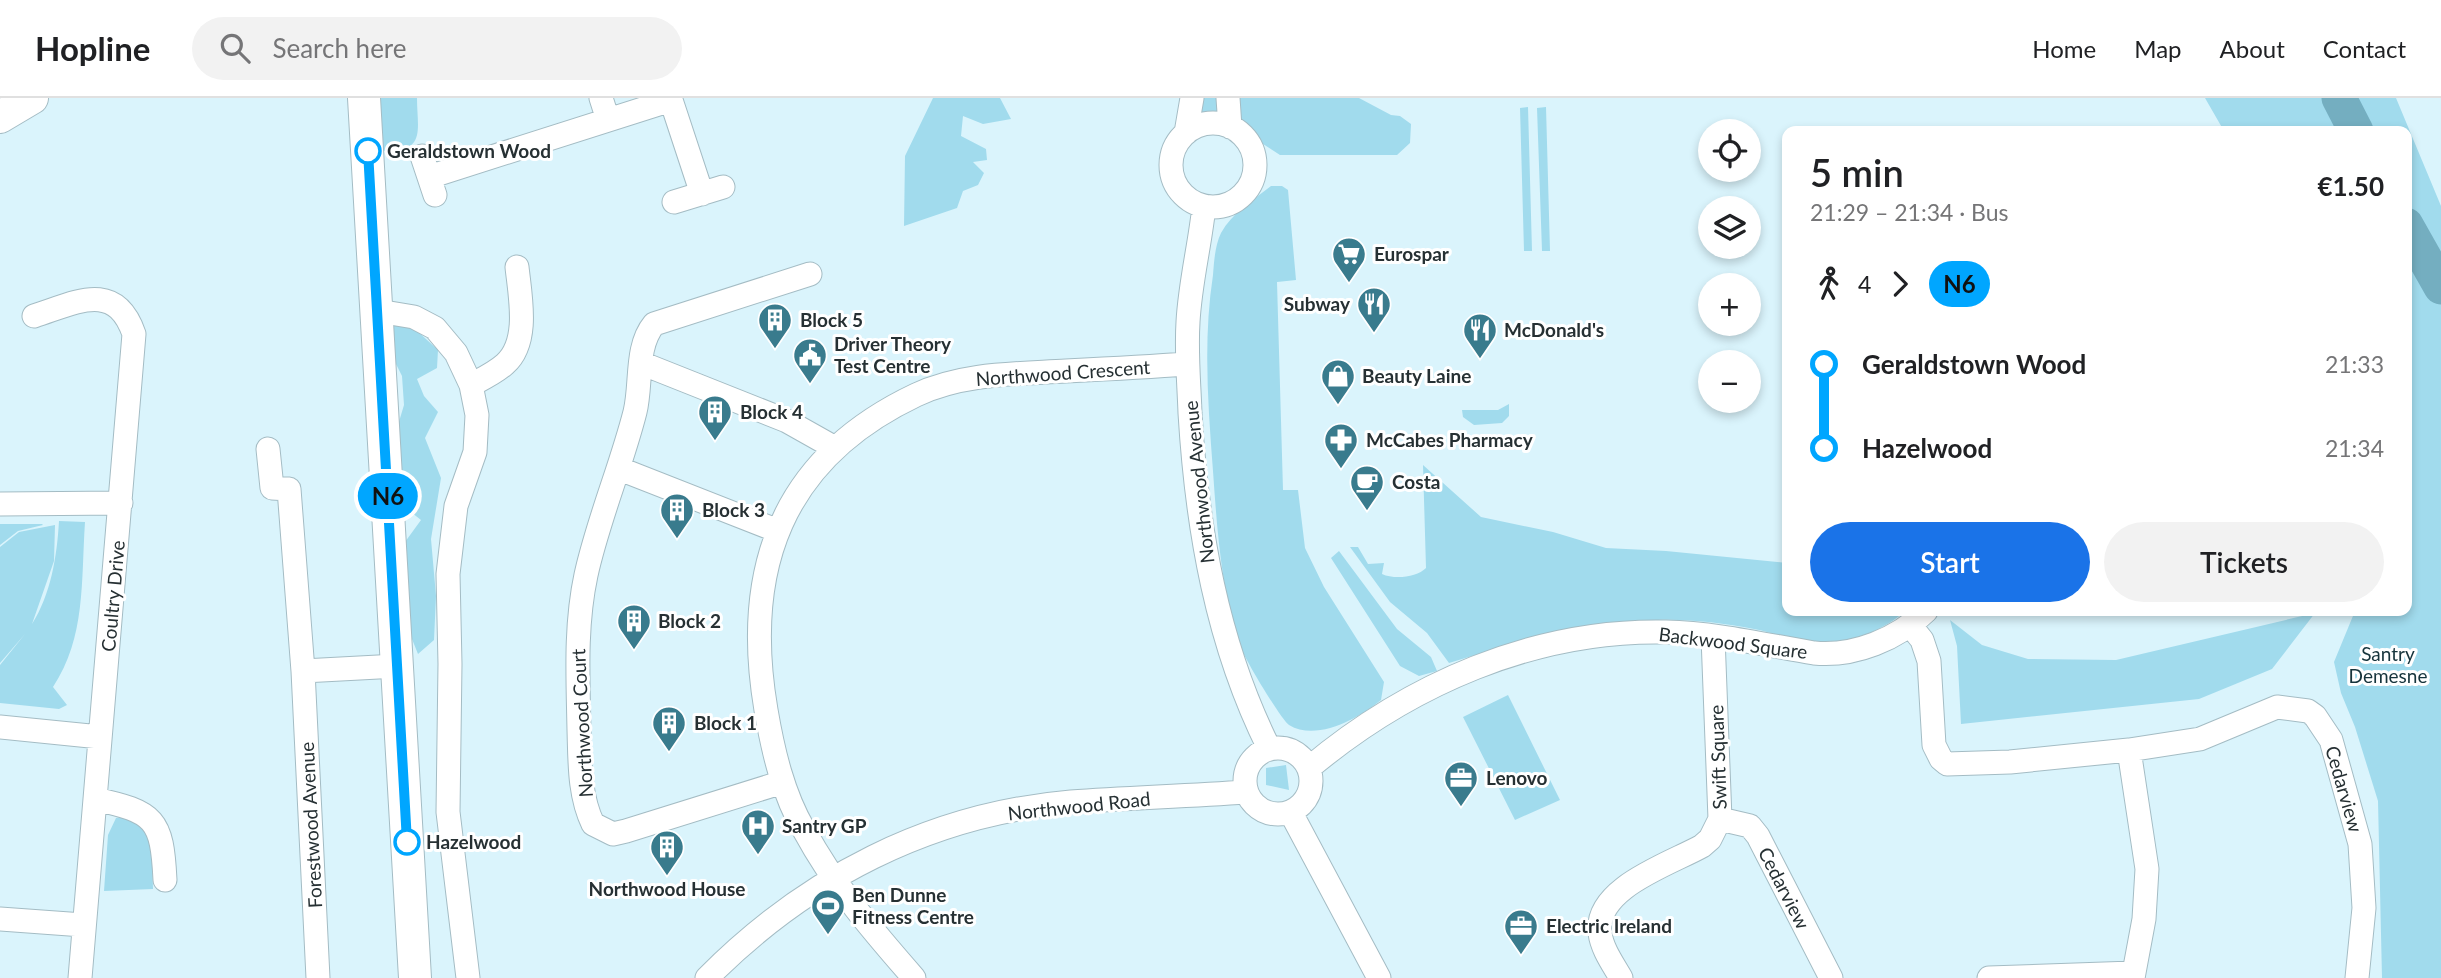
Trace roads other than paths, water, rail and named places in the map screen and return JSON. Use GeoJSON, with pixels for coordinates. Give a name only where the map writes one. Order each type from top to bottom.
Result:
{"type":"FeatureCollection","features":[{"type":"Feature","properties":{"kind":"main road"},"geometry":{"type":"LineString","coordinates":[[0,117],[32,98]]}},
{"type":"Feature","properties":{"kind":"main road"},"geometry":{"type":"LineString","coordinates":[[364,98],[415,978]]}},
{"type":"Feature","properties":{"kind":"street"},"geometry":{"type":"LineString","coordinates":[[601,98],[608,120]]}},
{"type":"Feature","properties":{"kind":"street"},"geometry":{"type":"LineString","coordinates":[[1186,133],[1207,123],[1230,127],[1250,144],[1255,169],[1251,183],[1243,195],[1232,203],[1204,206],[1182,193],[1171,169],[1172,155],[1186,133],[1192,98]]}},
{"type":"Feature","properties":{"kind":"street"},"geometry":{"type":"LineString","coordinates":[[1228,98],[1230,127]]}},
{"type":"Feature","properties":{"kind":"street"},"geometry":{"type":"LineString","coordinates":[[428,176],[671,100],[712,190],[674,202]]}},
{"type":"Feature","properties":{"kind":"street","name":"Northwood Avenue"},"geometry":{"type":"LineString","coordinates":[[1204,206],[1190,287],[1187,365],[1193,459],[1209,574],[1234,663],[1269,748]]}},
{"type":"Feature","properties":{"kind":"street"},"geometry":{"type":"LineString","coordinates":[[471,385],[508,362],[516,345],[521,327],[517,267]]}},
{"type":"Feature","properties":{"kind":"street","name":"Northwood Court"},"geometry":{"type":"LineString","coordinates":[[783,782],[613,834],[593,824],[583,794],[577,668],[586,575],[621,469],[636,406],[646,334],[654,324],[810,274]]}},
{"type":"Feature","properties":{"kind":"street","name":"Coultry Drive"},"geometry":{"type":"LineString","coordinates":[[34,316],[88,298],[110,301],[127,313],[134,334],[80,978]]}},
{"type":"Feature","properties":{"kind":"street"},"geometry":{"type":"LineString","coordinates":[[378,311],[414,317],[435,328],[456,354],[471,385],[477,415],[475,452],[456,506],[448,574],[448,812],[468,978]]}},
{"type":"Feature","properties":{"kind":"street"},"geometry":{"type":"LineString","coordinates":[[641,363],[787,421],[835,448]]}},
{"type":"Feature","properties":{"kind":"street","name":"Northwood Crescent"},"geometry":{"type":"LineString","coordinates":[[914,978],[848,902],[832,878],[803,829],[783,782],[771,738],[759,670],[758,619],[766,565],[792,499],[810,472],[835,448],[879,416],[917,394],[952,383],[995,375],[1187,365]]}},
{"type":"Feature","properties":{"kind":"street","name":"Forestwood Avenue"},"geometry":{"type":"LineString","coordinates":[[268,449],[272,488],[289,489],[303,671],[318,978]]}},
{"type":"Feature","properties":{"kind":"street"},"geometry":{"type":"LineString","coordinates":[[621,469],[778,531]]}},
{"type":"Feature","properties":{"kind":"street"},"geometry":{"type":"LineString","coordinates":[[0,504],[121,503]]}},
{"type":"Feature","properties":{"kind":"street","name":"Backwood Square"},"geometry":{"type":"LineString","coordinates":[[1309,768],[1409,699],[1466,669],[1504,656],[1579,639],[1666,632],[1814,653],[1838,653],[1872,645],[1918,618]]}},
{"type":"Feature","properties":{"kind":"street","name":"Cedarview"},"geometry":{"type":"LineString","coordinates":[[1918,618],[1926,649],[1934,746],[1947,764],[1997,763],[2129,750],[2200,739],[2277,707],[2300,708],[2315,716],[2331,740],[2360,844],[2364,908],[2357,978]]}},
{"type":"Feature","properties":{"kind":"street","name":"Swift Square"},"geometry":{"type":"LineString","coordinates":[[1621,978],[1600,933],[1601,916],[1607,902],[1621,889],[1702,846],[1710,839],[1720,819],[1713,637]]}},
{"type":"Feature","properties":{"kind":"street"},"geometry":{"type":"LineString","coordinates":[[303,671],[397,666]]}},
{"type":"Feature","properties":{"kind":"street"},"geometry":{"type":"LineString","coordinates":[[0,727],[100,737]]}},
{"type":"Feature","properties":{"kind":"street"},"geometry":{"type":"LineString","coordinates":[[1269,748],[1292,750],[1309,768],[1311,784],[1306,799],[1291,813],[1276,815],[1263,811],[1246,792],[1244,779],[1248,766],[1256,755],[1269,748]]}},
{"type":"Feature","properties":{"kind":"street"},"geometry":{"type":"LineString","coordinates":[[1989,978],[2133,975],[2144,919],[2147,869],[2129,750]]}},
{"type":"Feature","properties":{"kind":"street","name":"Northwood Road"},"geometry":{"type":"LineString","coordinates":[[707,978],[775,917],[832,878],[889,847],[998,814],[1071,802],[1246,792]]}},
{"type":"Feature","properties":{"kind":"street"},"geometry":{"type":"LineString","coordinates":[[95,799],[128,806],[148,816],[163,847],[165,880]]}},
{"type":"Feature","properties":{"kind":"street"},"geometry":{"type":"LineString","coordinates":[[1291,813],[1379,978]]}},
{"type":"Feature","properties":{"kind":"street","name":"Cedarview"},"geometry":{"type":"LineString","coordinates":[[1720,819],[1750,826],[1758,836],[1831,978]]}},
{"type":"Feature","properties":{"kind":"street"},"geometry":{"type":"LineString","coordinates":[[0,919],[83,925]]}},
{"type":"Feature","properties":{"kind":"waterway"},"geometry":{"type":"LineString","coordinates":[[2339,98],[2353,126]]}},
{"type":"Feature","properties":{"kind":"waterway"},"geometry":{"type":"LineString","coordinates":[[2412,236],[2441,287]]}},
{"type":"Feature","properties":{"kind":"place","name":"Geraldstown Wood"},"geometry":{"type":"Point","coordinates":[368,151]}},
{"type":"Feature","properties":{"kind":"place","name":"Eurospar"},"geometry":{"type":"Point","coordinates":[1349,284]}},
{"type":"Feature","properties":{"kind":"place","name":"Subway"},"geometry":{"type":"Point","coordinates":[1374,334]}},
{"type":"Feature","properties":{"kind":"place","name":"Block 5"},"geometry":{"type":"Point","coordinates":[775,350]}},
{"type":"Feature","properties":{"kind":"place","name":"McDonald's"},"geometry":{"type":"Point","coordinates":[1480,360]}},
{"type":"Feature","properties":{"kind":"place","name":"Driver Theory Test Centre"},"geometry":{"type":"Point","coordinates":[810,385]}},
{"type":"Feature","properties":{"kind":"place","name":"Beauty Laine"},"geometry":{"type":"Point","coordinates":[1338,406]}},
{"type":"Feature","properties":{"kind":"place","name":"Block 4"},"geometry":{"type":"Point","coordinates":[715,442]}},
{"type":"Feature","properties":{"kind":"place","name":"McCabes Pharmacy"},"geometry":{"type":"Point","coordinates":[1341,470]}},
{"type":"Feature","properties":{"kind":"place","name":"Costa"},"geometry":{"type":"Point","coordinates":[1367,512]}},
{"type":"Feature","properties":{"kind":"place","name":"Block 3"},"geometry":{"type":"Point","coordinates":[677,540]}},
{"type":"Feature","properties":{"kind":"place","name":"Block 2"},"geometry":{"type":"Point","coordinates":[634,651]}},
{"type":"Feature","properties":{"kind":"place","name":"Block 1"},"geometry":{"type":"Point","coordinates":[669,753]}},
{"type":"Feature","properties":{"kind":"place","name":"Lenovo"},"geometry":{"type":"Point","coordinates":[1461,808]}},
{"type":"Feature","properties":{"kind":"place","name":"Hazelwood"},"geometry":{"type":"Point","coordinates":[407,842]}},
{"type":"Feature","properties":{"kind":"place","name":"Santry GP"},"geometry":{"type":"Point","coordinates":[758,856]}},
{"type":"Feature","properties":{"kind":"place","name":"Northwood House"},"geometry":{"type":"Point","coordinates":[667,877]}},
{"type":"Feature","properties":{"kind":"place","name":"Ben Dunne Fitness Centre"},"geometry":{"type":"Point","coordinates":[828,936]}},
{"type":"Feature","properties":{"kind":"place","name":"Electric Ireland"},"geometry":{"type":"Point","coordinates":[1521,956]}},
{"type":"Feature","properties":{"kind":"park label","name":"Santry Demesne"},"geometry":{"type":"Point","coordinates":[2388,665]}}]}
